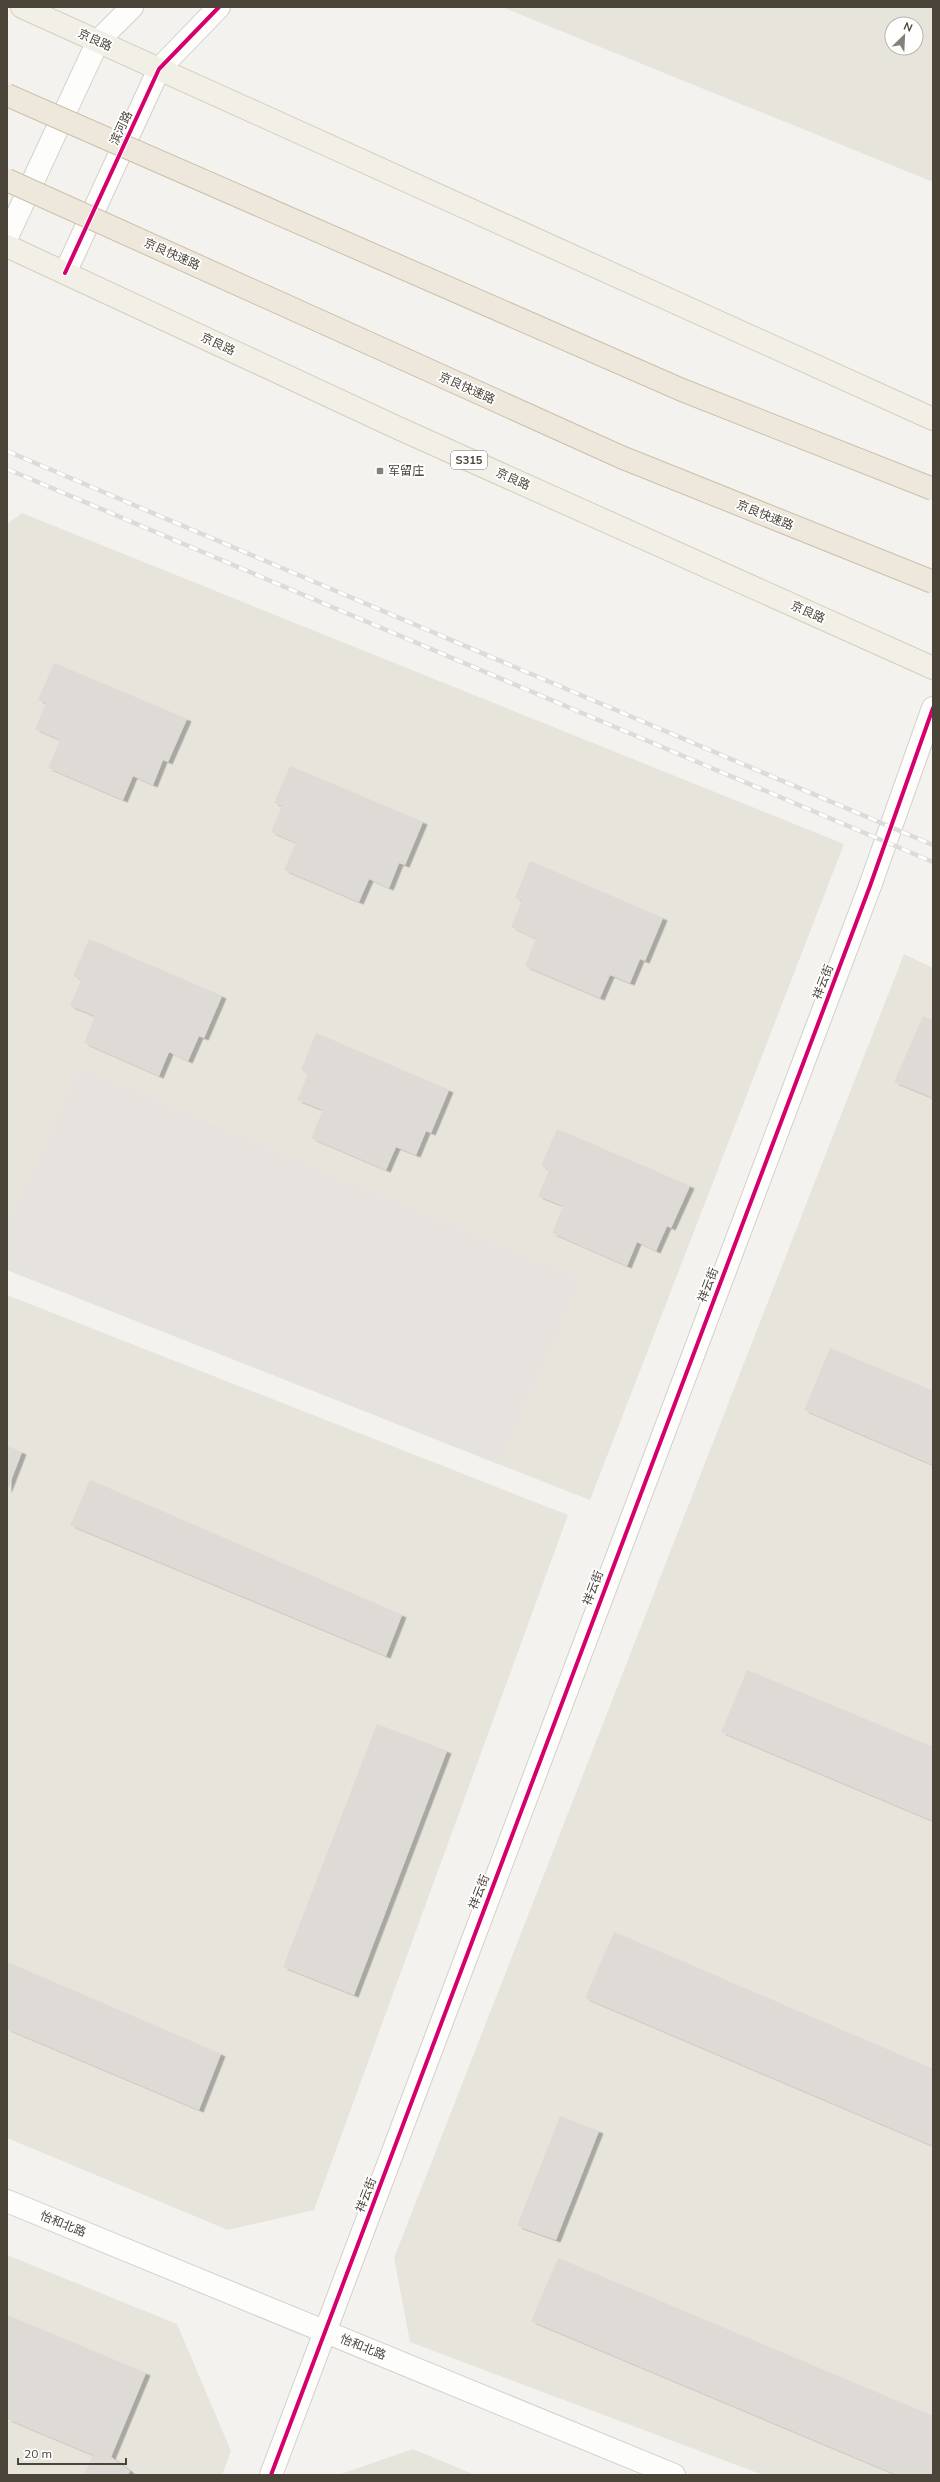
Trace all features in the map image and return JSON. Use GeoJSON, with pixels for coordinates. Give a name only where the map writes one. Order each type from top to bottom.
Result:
{"type":"FeatureCollection","features":[{"type":"Feature","properties":{"kind":"highway"},"geometry":{"type":"LineString","coordinates":[[7,95],[675,386],[933,489]]}},
{"type":"Feature","properties":{"kind":"highway","name":"京良快速路"},"geometry":{"type":"LineString","coordinates":[[7,180],[621,457],[933,582]]}},
{"type":"Feature","properties":{"kind":"main road","name":"京良路"},"geometry":{"type":"LineString","coordinates":[[22,7],[933,419]]}},
{"type":"Feature","properties":{"kind":"main road","name":"京良路"},"geometry":{"type":"LineString","coordinates":[[7,246],[398,428],[933,668]]}},
{"type":"Feature","properties":{"kind":"street"},"geometry":{"type":"LineString","coordinates":[[7,237],[98,41],[132,7]]}},
{"type":"Feature","properties":{"kind":"street","name":"滨河路"},"geometry":{"type":"LineString","coordinates":[[65,273],[159,69],[219,7]]}},
{"type":"Feature","properties":{"kind":"street","name":"祥云街"},"geometry":{"type":"LineString","coordinates":[[271,2475],[867,894],[933,708]]}},
{"type":"Feature","properties":{"kind":"street","name":"怡和北路"},"geometry":{"type":"LineString","coordinates":[[7,2201],[674,2475]]}},
{"type":"Feature","properties":{"kind":"shaded area"},"geometry":{"type":"Polygon","coordinates":[[[502,7],[933,7],[933,182],[502,7]]]}},
{"type":"Feature","properties":{"kind":"shaded area"},"geometry":{"type":"Polygon","coordinates":[[[22,513],[844,844],[590,1500],[7,1270],[7,524],[22,513]]]}},
{"type":"Feature","properties":{"kind":"shaded area"},"geometry":{"type":"Polygon","coordinates":[[[904,954],[933,968],[933,2475],[763,2475],[410,2342],[394,2258],[904,954]]]}},
{"type":"Feature","properties":{"kind":"shaded area"},"geometry":{"type":"Polygon","coordinates":[[[80,1068],[581,1280],[498,1464],[7,1270],[7,1226],[80,1068]]]}},
{"type":"Feature","properties":{"kind":"shaded area"},"geometry":{"type":"Polygon","coordinates":[[[7,1295],[568,1515],[314,2210],[228,2230],[7,2138],[7,1295]]]}},
{"type":"Feature","properties":{"kind":"shaded area"},"geometry":{"type":"Polygon","coordinates":[[[7,2255],[177,2324],[231,2451],[222,2475],[7,2475],[7,2255]]]}},
{"type":"Feature","properties":{"kind":"shaded area"},"geometry":{"type":"Polygon","coordinates":[[[413,2449],[475,2475],[338,2475],[413,2449]]]}},
{"type":"Feature","properties":{"kind":"building"},"geometry":{"type":"Polygon","coordinates":[[[54,663],[187,719],[168,762],[163,760],[153,785],[133,776],[123,800],[48,768],[60,740],[35,729],[46,703],[38,700],[54,663]]]}},
{"type":"Feature","properties":{"kind":"building"},"geometry":{"type":"Polygon","coordinates":[[[290,766],[423,822],[405,865],[399,863],[389,888],[369,879],[359,902],[284,870],[296,843],[271,832],[282,806],[274,803],[290,766]]]}},
{"type":"Feature","properties":{"kind":"building"},"geometry":{"type":"Polygon","coordinates":[[[530,861],[663,918],[645,961],[640,959],[630,983],[610,975],[600,998],[525,966],[536,939],[511,927],[522,901],[515,898],[530,861]]]}},
{"type":"Feature","properties":{"kind":"building"},"geometry":{"type":"Polygon","coordinates":[[[89,939],[222,996],[204,1038],[199,1036],[188,1061],[169,1052],[159,1076],[84,1043],[95,1016],[70,1006],[81,980],[73,976],[89,939]]]}},
{"type":"Feature","properties":{"kind":"building"},"geometry":{"type":"Polygon","coordinates":[[[923,1016],[933,1020],[933,1098],[894,1082],[923,1016]]]}},
{"type":"Feature","properties":{"kind":"building"},"geometry":{"type":"Polygon","coordinates":[[[316,1033],[449,1090],[431,1133],[426,1131],[416,1155],[396,1147],[386,1170],[311,1138],[323,1110],[297,1100],[308,1074],[301,1070],[316,1033]]]}},
{"type":"Feature","properties":{"kind":"building"},"geometry":{"type":"Polygon","coordinates":[[[557,1129],[690,1186],[671,1228],[667,1226],[656,1251],[637,1242],[627,1266],[552,1233],[563,1206],[538,1196],[549,1170],[541,1166],[557,1129]]]}},
{"type":"Feature","properties":{"kind":"building"},"geometry":{"type":"Polygon","coordinates":[[[830,1348],[933,1391],[933,1465],[804,1410],[830,1348]]]}},
{"type":"Feature","properties":{"kind":"building"},"geometry":{"type":"Polygon","coordinates":[[[7,1446],[22,1452],[7,1491],[7,1446]]]}},
{"type":"Feature","properties":{"kind":"building"},"geometry":{"type":"Polygon","coordinates":[[[90,1480],[402,1615],[386,1656],[70,1525],[90,1480]]]}},
{"type":"Feature","properties":{"kind":"building"},"geometry":{"type":"Polygon","coordinates":[[[747,1670],[933,1747],[933,1821],[721,1732],[747,1670]]]}},
{"type":"Feature","properties":{"kind":"building"},"geometry":{"type":"Polygon","coordinates":[[[377,1724],[447,1751],[354,1995],[283,1967],[377,1724]]]}},
{"type":"Feature","properties":{"kind":"building"},"geometry":{"type":"Polygon","coordinates":[[[614,1932],[933,2069],[933,2146],[585,1998],[614,1932]]]}},
{"type":"Feature","properties":{"kind":"building"},"geometry":{"type":"Polygon","coordinates":[[[7,1962],[221,2054],[199,2110],[7,2029],[7,1962]]]}},
{"type":"Feature","properties":{"kind":"building"},"geometry":{"type":"Polygon","coordinates":[[[560,2116],[599,2131],[556,2240],[517,2226],[560,2116]]]}},
{"type":"Feature","properties":{"kind":"building"},"geometry":{"type":"Polygon","coordinates":[[[558,2258],[933,2416],[933,2475],[897,2475],[531,2321],[558,2258]]]}},
{"type":"Feature","properties":{"kind":"building"},"geometry":{"type":"Polygon","coordinates":[[[7,2315],[146,2373],[111,2457],[130,2471],[128,2475],[84,2475],[93,2455],[7,2419],[7,2315]]]}},
{"type":"Feature","properties":{"kind":"railway"},"geometry":{"type":"LineString","coordinates":[[7,451],[933,845]]}},
{"type":"Feature","properties":{"kind":"railway"},"geometry":{"type":"LineString","coordinates":[[7,469],[933,862]]}},
{"type":"Feature","properties":{"kind":"cycle path"},"geometry":{"type":"LineString","coordinates":[[65,273],[159,69],[219,7]]}},
{"type":"Feature","properties":{"kind":"cycle path"},"geometry":{"type":"LineString","coordinates":[[271,2475],[870,886],[933,708]]}},
{"type":"Feature","properties":{"kind":"place","name":"军留庄"},"geometry":{"type":"Point","coordinates":[380,471]}}]}
